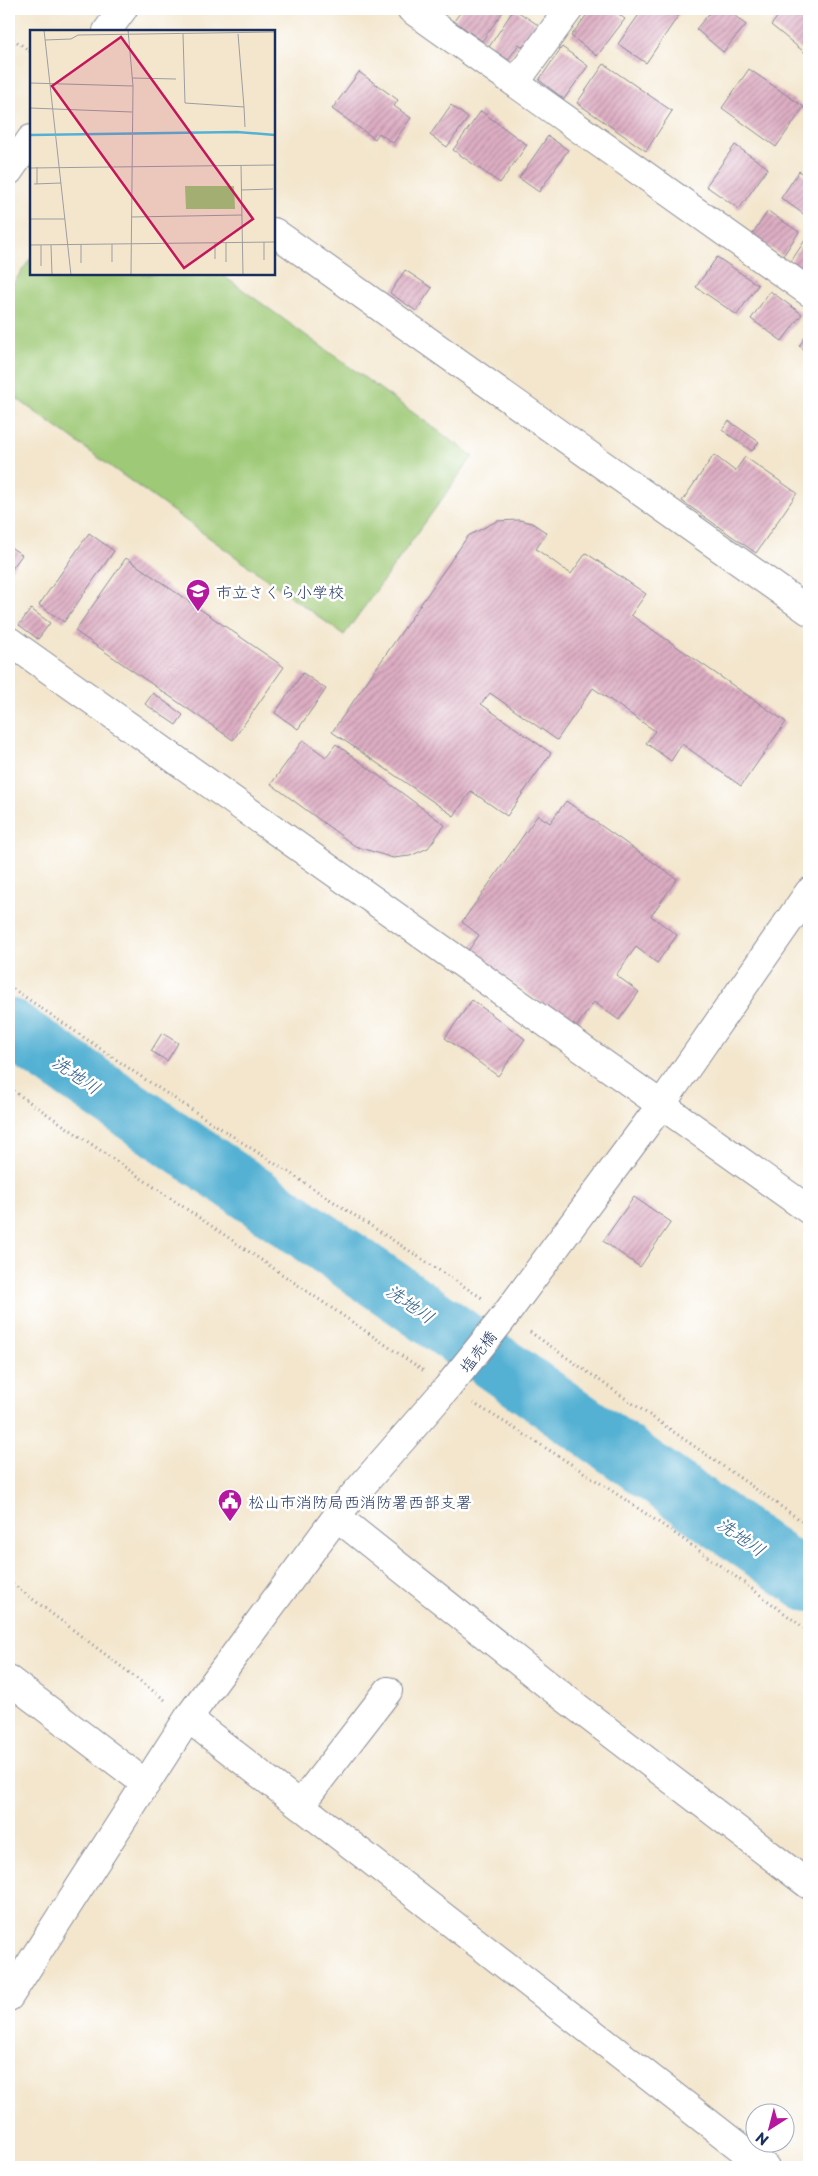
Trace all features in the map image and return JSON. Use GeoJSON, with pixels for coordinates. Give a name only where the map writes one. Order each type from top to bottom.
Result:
{"type":"FeatureCollection","features":[{"type":"Feature","properties":{"kind":"street"},"geometry":{"type":"LineString","coordinates":[[108,30],[123,9]]}},
{"type":"Feature","properties":{"kind":"street"},"geometry":{"type":"LineString","coordinates":[[515,83],[569,9]]}},
{"type":"Feature","properties":{"kind":"street"},"geometry":{"type":"LineString","coordinates":[[428,13],[515,83],[809,292]]}},
{"type":"Feature","properties":{"kind":"street"},"geometry":{"type":"LineString","coordinates":[[9,172],[30,140]]}},
{"type":"Feature","properties":{"kind":"street"},"geometry":{"type":"LineString","coordinates":[[275,233],[809,611]]}},
{"type":"Feature","properties":{"kind":"street"},"geometry":{"type":"LineString","coordinates":[[9,641],[809,1210]]}},
{"type":"Feature","properties":{"kind":"street","name":"塩売橋"},"geometry":{"type":"LineString","coordinates":[[9,1997],[188,1718],[336,1517],[450,1384],[503,1318],[661,1105],[809,892]]}},
{"type":"Feature","properties":{"kind":"street"},"geometry":{"type":"LineString","coordinates":[[336,1517],[548,1685],[809,1885]]}},
{"type":"Feature","properties":{"kind":"street"},"geometry":{"type":"LineString","coordinates":[[9,1680],[146,1784]]}},
{"type":"Feature","properties":{"kind":"street"},"geometry":{"type":"LineString","coordinates":[[300,1805],[388,1691]]}},
{"type":"Feature","properties":{"kind":"street"},"geometry":{"type":"LineString","coordinates":[[188,1718],[765,2167]]}},
{"type":"Feature","properties":{"kind":"path"},"geometry":{"type":"LineString","coordinates":[[9,36],[30,51]]}},
{"type":"Feature","properties":{"kind":"path"},"geometry":{"type":"LineString","coordinates":[[9,986],[809,1526]]}},
{"type":"Feature","properties":{"kind":"path"},"geometry":{"type":"LineString","coordinates":[[9,1088],[635,1506],[742,1580],[809,1632]]}},
{"type":"Feature","properties":{"kind":"path"},"geometry":{"type":"LineString","coordinates":[[9,1581],[188,1718]]}},
{"type":"Feature","properties":{"kind":"green space"},"geometry":{"type":"Polygon","coordinates":[[[30,259],[30,275],[222,275],[473,456],[344,635],[9,393],[9,289],[30,259]]]}},
{"type":"Feature","properties":{"kind":"building"},"geometry":{"type":"Polygon","coordinates":[[[463,9],[505,9],[482,41],[454,21],[463,9]]]}},
{"type":"Feature","properties":{"kind":"building"},"geometry":{"type":"Polygon","coordinates":[[[514,9],[541,27],[526,49],[519,44],[508,60],[489,47],[514,9]]]}},
{"type":"Feature","properties":{"kind":"building"},"geometry":{"type":"Polygon","coordinates":[[[591,9],[612,9],[625,19],[597,56],[571,36],[591,9]]]}},
{"type":"Feature","properties":{"kind":"building"},"geometry":{"type":"Polygon","coordinates":[[[643,9],[683,9],[646,63],[618,44],[643,9]]]}},
{"type":"Feature","properties":{"kind":"building"},"geometry":{"type":"Polygon","coordinates":[[[713,9],[727,9],[746,25],[723,52],[696,29],[713,9]]]}},
{"type":"Feature","properties":{"kind":"building"},"geometry":{"type":"Polygon","coordinates":[[[784,9],[809,9],[809,56],[771,25],[784,9]]]}},
{"type":"Feature","properties":{"kind":"building"},"geometry":{"type":"Polygon","coordinates":[[[562,47],[588,66],[564,99],[539,80],[562,47]]]}},
{"type":"Feature","properties":{"kind":"building"},"geometry":{"type":"Polygon","coordinates":[[[604,64],[672,111],[646,151],[577,103],[604,64]]]}},
{"type":"Feature","properties":{"kind":"building"},"geometry":{"type":"Polygon","coordinates":[[[749,69],[804,107],[776,147],[722,108],[749,69]]]}},
{"type":"Feature","properties":{"kind":"building"},"geometry":{"type":"Polygon","coordinates":[[[359,72],[398,100],[394,106],[411,118],[393,143],[379,133],[375,139],[332,109],[359,72]]]}},
{"type":"Feature","properties":{"kind":"building"},"geometry":{"type":"Polygon","coordinates":[[[451,105],[468,118],[447,147],[430,135],[451,105]]]}},
{"type":"Feature","properties":{"kind":"building"},"geometry":{"type":"Polygon","coordinates":[[[481,111],[527,145],[500,183],[453,150],[481,111]]]}},
{"type":"Feature","properties":{"kind":"building"},"geometry":{"type":"Polygon","coordinates":[[[548,136],[568,150],[539,192],[519,178],[548,136]]]}},
{"type":"Feature","properties":{"kind":"building"},"geometry":{"type":"Polygon","coordinates":[[[735,145],[768,168],[739,209],[706,186],[735,145]]]}},
{"type":"Feature","properties":{"kind":"building"},"geometry":{"type":"Polygon","coordinates":[[[799,171],[809,178],[809,218],[781,198],[799,171]]]}},
{"type":"Feature","properties":{"kind":"building"},"geometry":{"type":"Polygon","coordinates":[[[768,211],[799,232],[783,256],[751,236],[768,211]]]}},
{"type":"Feature","properties":{"kind":"building"},"geometry":{"type":"Polygon","coordinates":[[[809,234],[809,276],[790,263],[809,234]]]}},
{"type":"Feature","properties":{"kind":"building"},"geometry":{"type":"Polygon","coordinates":[[[717,257],[758,285],[737,315],[696,287],[717,257]]]}},
{"type":"Feature","properties":{"kind":"building"},"geometry":{"type":"Polygon","coordinates":[[[405,270],[432,288],[416,311],[390,293],[405,270]]]}},
{"type":"Feature","properties":{"kind":"building"},"geometry":{"type":"Polygon","coordinates":[[[770,291],[802,314],[782,341],[751,319],[770,291]]]}},
{"type":"Feature","properties":{"kind":"building"},"geometry":{"type":"Polygon","coordinates":[[[809,331],[809,352],[799,346],[809,331]]]}},
{"type":"Feature","properties":{"kind":"building"},"geometry":{"type":"Polygon","coordinates":[[[729,421],[759,442],[752,451],[722,430],[729,421]]]}},
{"type":"Feature","properties":{"kind":"building"},"geometry":{"type":"Polygon","coordinates":[[[714,455],[735,471],[745,457],[797,493],[756,553],[682,501],[714,455]]]}},
{"type":"Feature","properties":{"kind":"building"},"geometry":{"type":"Polygon","coordinates":[[[519,520],[532,523],[547,533],[536,549],[571,574],[586,553],[646,594],[631,615],[786,722],[741,786],[682,744],[671,761],[646,743],[655,731],[593,688],[557,740],[490,693],[481,704],[551,753],[507,816],[471,791],[454,816],[332,732],[468,536],[497,521],[519,520]]]}},
{"type":"Feature","properties":{"kind":"building"},"geometry":{"type":"Polygon","coordinates":[[[89,533],[114,551],[64,622],[39,605],[89,533]]]}},
{"type":"Feature","properties":{"kind":"building"},"geometry":{"type":"Polygon","coordinates":[[[9,546],[22,555],[9,573],[9,546]]]}},
{"type":"Feature","properties":{"kind":"building"},"geometry":{"type":"Polygon","coordinates":[[[126,558],[284,667],[233,740],[75,631],[126,558]]]}},
{"type":"Feature","properties":{"kind":"building"},"geometry":{"type":"Polygon","coordinates":[[[31,609],[50,623],[38,639],[19,625],[31,609]]]}},
{"type":"Feature","properties":{"kind":"building"},"geometry":{"type":"Polygon","coordinates":[[[303,673],[326,689],[298,729],[275,713],[303,673]]]}},
{"type":"Feature","properties":{"kind":"building"},"geometry":{"type":"Polygon","coordinates":[[[153,693],[183,715],[176,725],[145,704],[153,693]]]}},
{"type":"Feature","properties":{"kind":"building"},"geometry":{"type":"Polygon","coordinates":[[[303,740],[326,757],[336,744],[445,825],[428,848],[410,856],[393,858],[355,846],[271,784],[303,740]]]}},
{"type":"Feature","properties":{"kind":"building"},"geometry":{"type":"Polygon","coordinates":[[[566,801],[677,879],[651,916],[677,935],[657,963],[636,947],[616,975],[639,992],[619,1020],[594,1002],[576,1027],[468,951],[479,935],[462,922],[538,815],[550,823],[566,801]]]}},
{"type":"Feature","properties":{"kind":"building"},"geometry":{"type":"Polygon","coordinates":[[[472,1000],[525,1039],[498,1076],[445,1038],[472,1000]]]}},
{"type":"Feature","properties":{"kind":"building"},"geometry":{"type":"Polygon","coordinates":[[[162,1033],[178,1043],[167,1061],[151,1051],[162,1033]]]}},
{"type":"Feature","properties":{"kind":"building"},"geometry":{"type":"Polygon","coordinates":[[[634,1197],[671,1222],[640,1267],[603,1241],[634,1197]]]}},
{"type":"Feature","properties":{"kind":"waterway","name":"洗地川"},"geometry":{"type":"LineString","coordinates":[[9,1027],[404,1298],[809,1583]]}},
{"type":"Feature","properties":{"kind":"place","name":"市立さくら小学校"},"geometry":{"type":"Point","coordinates":[198,612]}},
{"type":"Feature","properties":{"kind":"place","name":"松山市消防局西消防署西部支署"},"geometry":{"type":"Point","coordinates":[230,1522]}}]}
